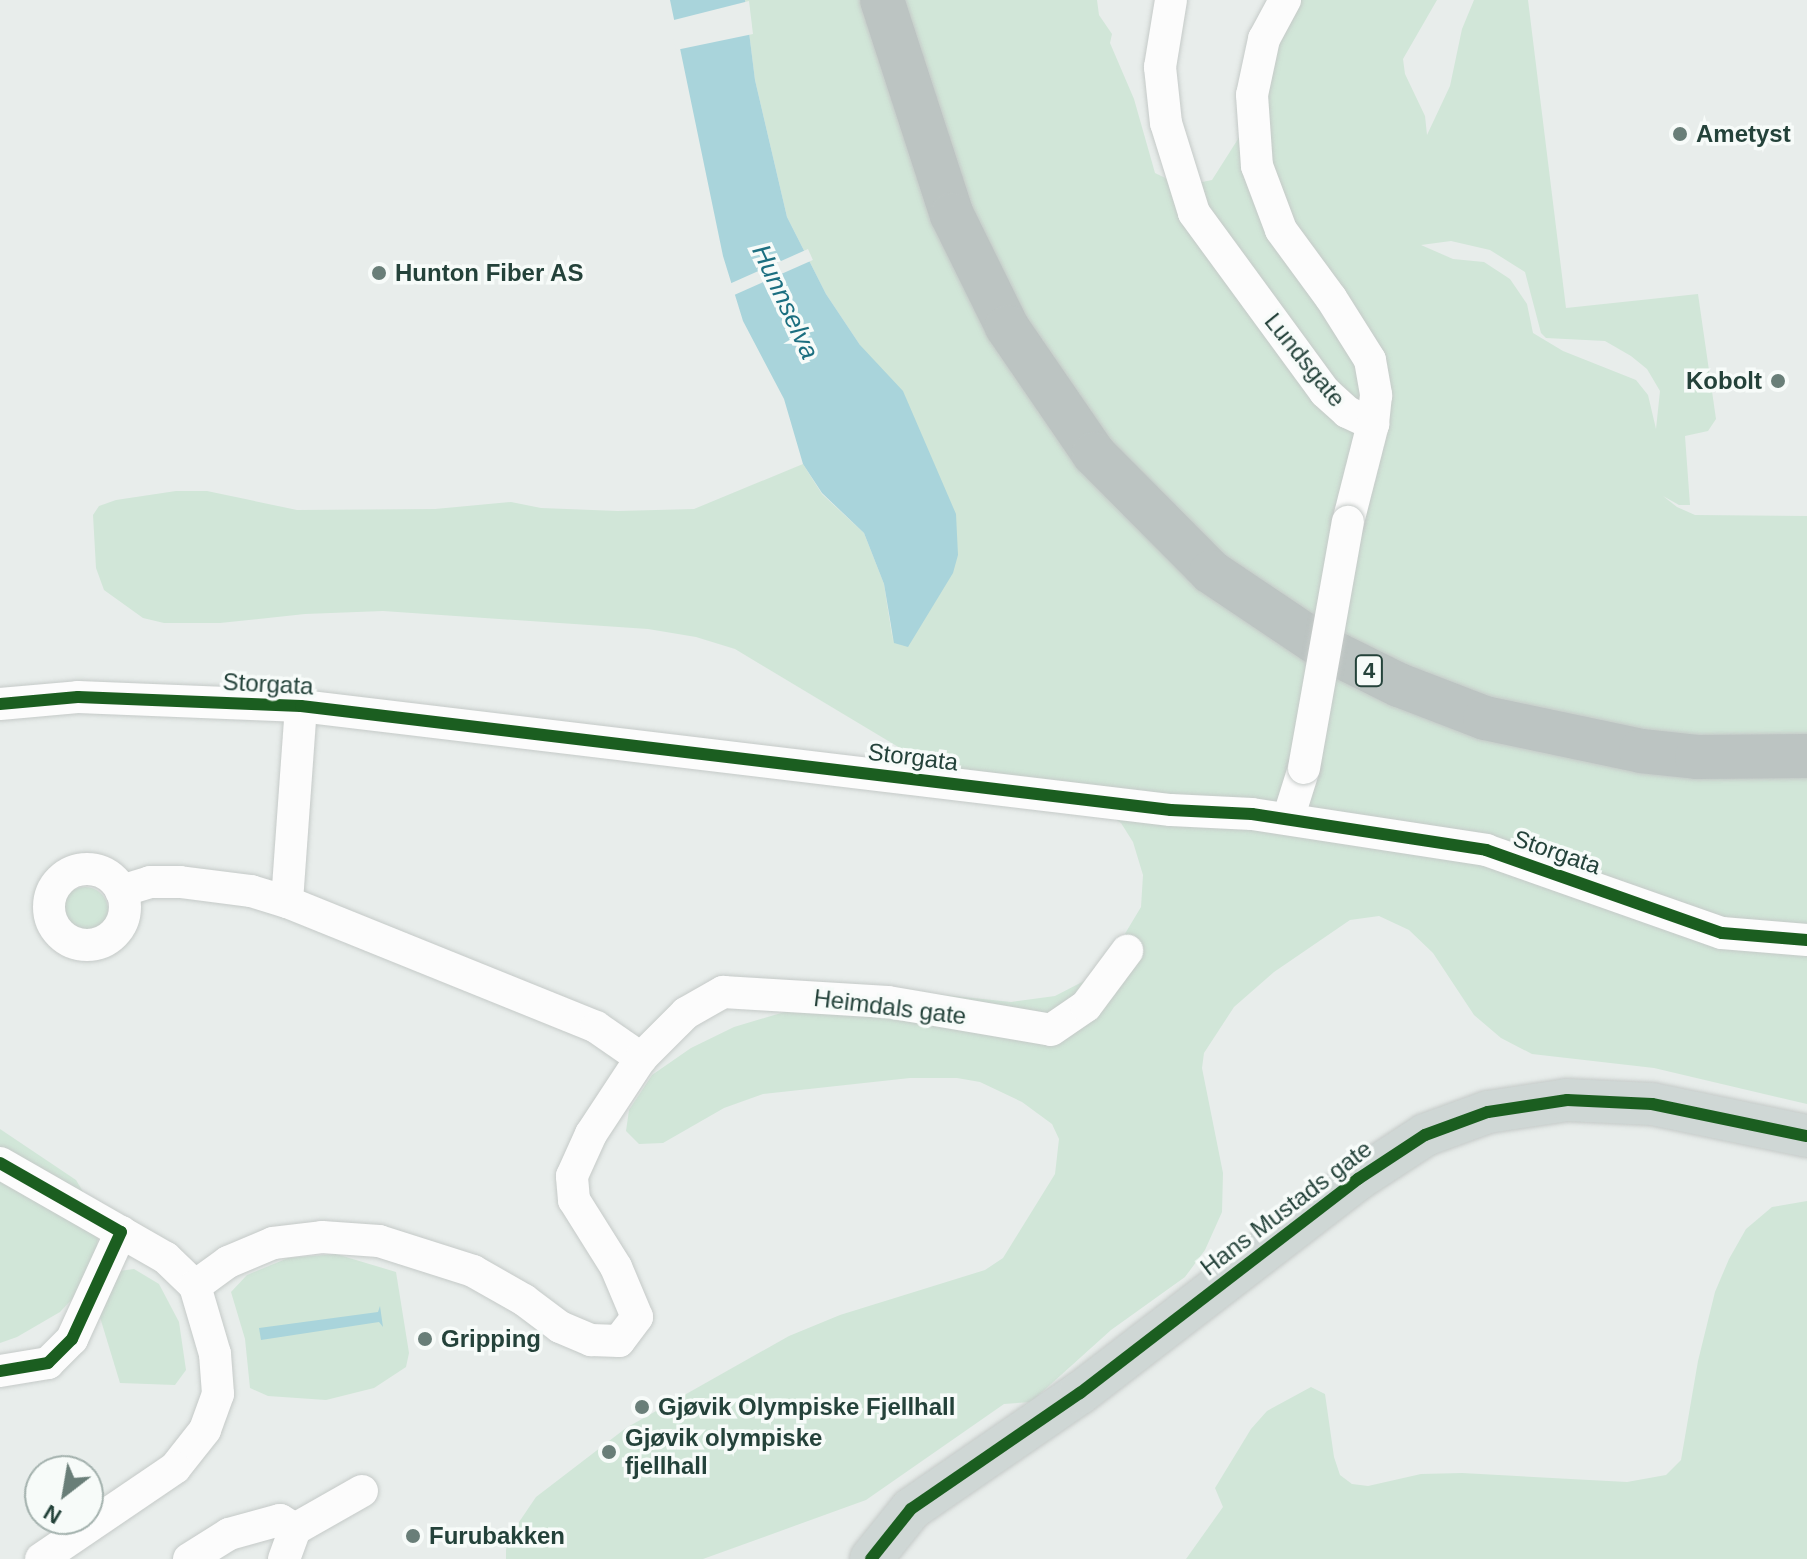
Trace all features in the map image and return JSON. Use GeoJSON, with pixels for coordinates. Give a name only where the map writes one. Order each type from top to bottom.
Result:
{"type":"FeatureCollection","features":[{"type":"Feature","properties":{"kind":"highway","name":"4"},"geometry":{"type":"LineString","coordinates":[[882,0],[947,202],[1007,327],[1094,454],[1211,572],[1324,648],[1399,685],[1485,718],[1641,751],[1697,757],[1807,756]]}},
{"type":"Feature","properties":{"kind":"main road","name":"Hans Mustads gate"},"geometry":{"type":"LineString","coordinates":[[871,1559],[911,1509],[1080,1393],[1358,1179],[1425,1135],[1488,1112],[1567,1100],[1652,1104],[1807,1136]]}},
{"type":"Feature","properties":{"kind":"street","name":"Lundsgate"},"geometry":{"type":"LineString","coordinates":[[1171,0],[1160,67],[1166,123],[1194,213],[1325,392],[1347,412],[1373,424]]}},
{"type":"Feature","properties":{"kind":"street"},"geometry":{"type":"LineString","coordinates":[[1285,0],[1264,39],[1252,95],[1257,166],[1281,230],[1331,298],[1370,360],[1376,395],[1373,424],[1348,522],[1304,768],[1288,819]]}},
{"type":"Feature","properties":{"kind":"street","name":"Storgata"},"geometry":{"type":"LineString","coordinates":[[0,704],[78,697],[301,706],[1171,810],[1288,819],[1486,850],[1722,933],[1807,940]]}},
{"type":"Feature","properties":{"kind":"street"},"geometry":{"type":"LineString","coordinates":[[287,902],[301,706]]}},
{"type":"Feature","properties":{"kind":"street"},"geometry":{"type":"LineString","coordinates":[[121,891],[150,882],[191,883],[251,891],[287,902],[596,1027],[641,1058]]}},
{"type":"Feature","properties":{"kind":"street","name":"Heimdals gate"},"geometry":{"type":"LineString","coordinates":[[195,1286],[228,1262],[273,1243],[322,1237],[379,1241],[473,1271],[524,1300],[560,1327],[591,1340],[619,1341],[637,1317],[616,1267],[574,1200],[572,1176],[591,1134],[641,1058],[686,1013],[723,992],[888,1002],[1051,1030],[1086,1006],[1127,951]]}},
{"type":"Feature","properties":{"kind":"street"},"geometry":{"type":"LineString","coordinates":[[0,1163],[166,1258],[195,1286],[215,1354],[218,1394],[205,1430],[175,1468],[41,1559]]}},
{"type":"Feature","properties":{"kind":"street"},"geometry":{"type":"LineString","coordinates":[[0,1371],[48,1363],[72,1339],[121,1232]]}},
{"type":"Feature","properties":{"kind":"street"},"geometry":{"type":"LineString","coordinates":[[284,1559],[295,1529],[362,1491]]}},
{"type":"Feature","properties":{"kind":"street"},"geometry":{"type":"LineString","coordinates":[[189,1559],[242,1531],[280,1520],[295,1529]]}},
{"type":"Feature","properties":{"kind":"green space"},"geometry":{"type":"Polygon","coordinates":[[[745,0],[1097,0],[1099,15],[1112,34],[1110,43],[1134,99],[1155,173],[1182,186],[1212,180],[1245,128],[1287,0],[1437,0],[1403,59],[1405,74],[1425,116],[1427,135],[1450,86],[1462,29],[1474,0],[1528,0],[1566,308],[1698,294],[1716,419],[1708,431],[1685,436],[1690,505],[1679,505],[1663,496],[1695,515],[1807,516],[1807,1104],[1654,1068],[1532,1054],[1501,1038],[1474,1015],[1433,953],[1409,930],[1379,916],[1350,920],[1274,972],[1234,1007],[1204,1053],[1202,1068],[1223,1173],[1222,1212],[1205,1250],[1185,1277],[1111,1330],[1031,1402],[1004,1404],[866,1500],[703,1559],[506,1559],[506,1549],[513,1531],[536,1497],[626,1428],[789,1336],[840,1315],[985,1270],[1003,1258],[1055,1174],[1059,1139],[1052,1124],[1022,1102],[980,1082],[957,1078],[910,1078],[763,1094],[724,1108],[663,1143],[639,1144],[626,1131],[629,1110],[652,1075],[691,1048],[734,1027],[845,994],[888,989],[1011,1002],[1055,996],[1088,979],[1114,952],[1141,907],[1143,875],[1133,842],[1121,823],[1076,794],[962,778],[925,763],[735,649],[696,637],[648,629],[383,611],[305,614],[220,623],[164,623],[143,618],[104,590],[96,568],[93,515],[99,506],[116,500],[176,491],[207,491],[297,510],[435,509],[511,502],[541,508],[618,511],[694,509],[803,464],[822,494],[864,533],[884,584],[893,642],[860,345],[826,294],[787,217],[755,80],[745,0]],[[1451,241],[1421,245],[1453,259],[1484,262],[1510,279],[1527,304],[1533,333],[1563,351],[1636,380],[1648,395],[1656,429],[1660,391],[1647,369],[1605,341],[1546,338],[1541,333],[1525,272],[1490,250],[1451,241]]]}},
{"type":"Feature","properties":{"kind":"green space"},"geometry":{"type":"Polygon","coordinates":[[[85,887],[101,894],[108,910],[101,926],[85,933],[69,926],[62,910],[69,894],[85,887]]]}},
{"type":"Feature","properties":{"kind":"green space"},"geometry":{"type":"Polygon","coordinates":[[[0,1129],[76,1180],[91,1205],[98,1232],[97,1254],[75,1296],[60,1312],[17,1337],[0,1343],[0,1129]]]}},
{"type":"Feature","properties":{"kind":"green space"},"geometry":{"type":"Polygon","coordinates":[[[1807,1201],[1807,1559],[1186,1559],[1223,1507],[1215,1488],[1251,1429],[1267,1411],[1311,1387],[1325,1394],[1334,1457],[1340,1475],[1352,1484],[1368,1486],[1421,1474],[1462,1473],[1627,1482],[1666,1475],[1681,1460],[1698,1361],[1715,1292],[1729,1259],[1746,1229],[1772,1207],[1807,1201]]]}},
{"type":"Feature","properties":{"kind":"green space"},"geometry":{"type":"Polygon","coordinates":[[[336,1254],[396,1272],[409,1353],[406,1367],[374,1388],[326,1400],[268,1396],[250,1388],[245,1339],[231,1292],[247,1275],[288,1258],[336,1254]]]}},
{"type":"Feature","properties":{"kind":"green space"},"geometry":{"type":"Polygon","coordinates":[[[134,1269],[159,1284],[179,1322],[186,1370],[175,1385],[120,1383],[99,1314],[119,1271],[134,1269]]]}},
{"type":"Feature","properties":{"kind":"water","name":"Hunnselva"},"geometry":{"type":"Polygon","coordinates":[[[670,0],[745,0],[755,80],[787,217],[826,294],[860,345],[903,391],[956,514],[958,555],[953,573],[908,647],[894,643],[884,584],[864,533],[822,493],[803,464],[784,399],[743,321],[723,256],[670,0]]]}},
{"type":"Feature","properties":{"kind":"water"},"geometry":{"type":"Polygon","coordinates":[[[380,1306],[383,1327],[379,1322],[261,1340],[259,1328],[378,1312],[380,1306]]]}},
{"type":"Feature","properties":{"kind":"pier"},"geometry":{"type":"Polygon","coordinates":[[[749,1],[753,34],[676,50],[670,21],[749,1]]]}},
{"type":"Feature","properties":{"kind":"pier"},"geometry":{"type":"Polygon","coordinates":[[[808,249],[813,260],[732,296],[728,285],[808,249]]]}},
{"type":"Feature","properties":{"kind":"cycle path"},"geometry":{"type":"LineString","coordinates":[[0,704],[78,697],[301,706],[1171,810],[1252,814],[1486,850],[1722,933],[1807,940]]}},
{"type":"Feature","properties":{"kind":"cycle path"},"geometry":{"type":"LineString","coordinates":[[871,1559],[911,1509],[1080,1393],[1358,1179],[1425,1135],[1488,1112],[1567,1100],[1652,1104],[1807,1136]]}},
{"type":"Feature","properties":{"kind":"cycle path"},"geometry":{"type":"LineString","coordinates":[[0,1163],[121,1232],[72,1339],[48,1363],[0,1371]]}},
{"type":"Feature","properties":{"kind":"place","name":"Ametyst"},"geometry":{"type":"Point","coordinates":[1680,134]}},
{"type":"Feature","properties":{"kind":"place","name":"Hunton Fiber AS"},"geometry":{"type":"Point","coordinates":[379,273]}},
{"type":"Feature","properties":{"kind":"place","name":"Kobolt"},"geometry":{"type":"Point","coordinates":[1778,381]}},
{"type":"Feature","properties":{"kind":"place","name":"Gripping"},"geometry":{"type":"Point","coordinates":[425,1339]}},
{"type":"Feature","properties":{"kind":"place","name":"Gjøvik Olympiske Fjellhall"},"geometry":{"type":"Point","coordinates":[642,1407]}},
{"type":"Feature","properties":{"kind":"place","name":"Gjøvik olympiske fjellhall"},"geometry":{"type":"Point","coordinates":[609,1452]}},
{"type":"Feature","properties":{"kind":"place","name":"Furubakken"},"geometry":{"type":"Point","coordinates":[413,1536]}}]}
